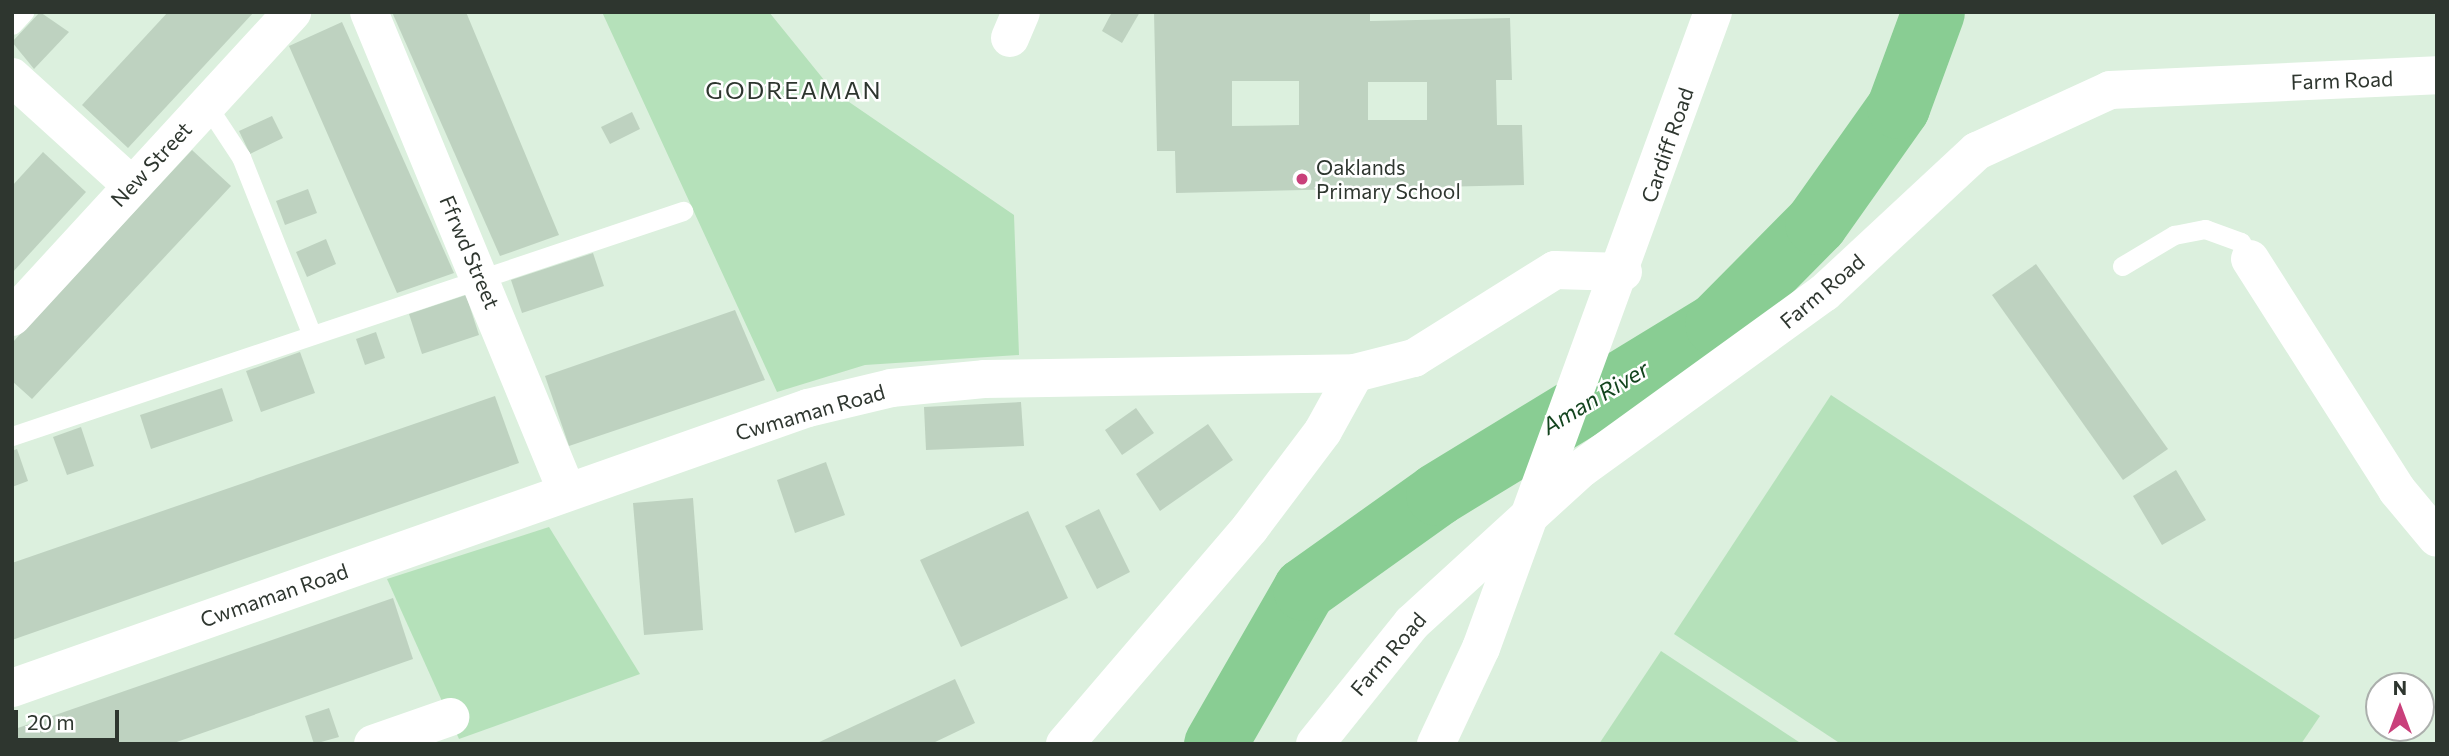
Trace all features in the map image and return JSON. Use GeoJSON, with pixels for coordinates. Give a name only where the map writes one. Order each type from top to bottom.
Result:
{"type":"FeatureCollection","features":[{"type":"Feature","properties":{"kind":"street","name":"New Street"},"geometry":{"type":"LineString","coordinates":[[12,317],[292,12]]}},
{"type":"Feature","properties":{"kind":"street","name":"Ffrwd Street"},"geometry":{"type":"LineString","coordinates":[[369,12],[480,274],[567,492]]}},
{"type":"Feature","properties":{"kind":"street","name":"Cardiff Road"},"geometry":{"type":"LineString","coordinates":[[1436,744],[1481,648],[1622,275],[1713,12]]}},
{"type":"Feature","properties":{"kind":"street","name":"Farm Road"},"geometry":{"type":"LineString","coordinates":[[1315,744],[1412,623],[1582,468],[1824,293],[1977,151],[2110,90],[2437,75]]}},
{"type":"Feature","properties":{"kind":"street"},"geometry":{"type":"LineString","coordinates":[[12,77],[131,185]]}},
{"type":"Feature","properties":{"kind":"street"},"geometry":{"type":"LineString","coordinates":[[2249,259],[2397,490],[2437,538]]}},
{"type":"Feature","properties":{"kind":"street","name":"Cwmaman Road"},"geometry":{"type":"LineString","coordinates":[[12,688],[808,408],[891,388],[984,379],[1355,373],[1415,358],[1555,270],[1622,275]]}},
{"type":"Feature","properties":{"kind":"street"},"geometry":{"type":"LineString","coordinates":[[1065,744],[1250,528],[1323,431],[1355,373]]}},
{"type":"Feature","properties":{"kind":"street"},"geometry":{"type":"LineString","coordinates":[[373,744],[450,717]]}},
{"type":"Feature","properties":{"kind":"lane"},"geometry":{"type":"LineString","coordinates":[[12,25],[24,12]]}},
{"type":"Feature","properties":{"kind":"lane"},"geometry":{"type":"LineString","coordinates":[[206,104],[241,157],[311,333]]}},
{"type":"Feature","properties":{"kind":"lane"},"geometry":{"type":"LineString","coordinates":[[12,436],[480,274],[683,211]]}},
{"type":"Feature","properties":{"kind":"lane"},"geometry":{"type":"LineString","coordinates":[[2122,266],[2175,235],[2206,229],[2241,242],[2249,259]]}},
{"type":"Feature","properties":{"kind":"green space"},"geometry":{"type":"Polygon","coordinates":[[[602,12],[769,12],[833,91],[1014,215],[1019,355],[865,365],[777,392],[602,12]]]}},
{"type":"Feature","properties":{"kind":"green space"},"geometry":{"type":"Polygon","coordinates":[[[1831,395],[2320,716],[2301,744],[1841,744],[1674,634],[1831,395]]]}},
{"type":"Feature","properties":{"kind":"green space"},"geometry":{"type":"Polygon","coordinates":[[[549,527],[640,674],[459,739],[387,579],[549,527]]]}},
{"type":"Feature","properties":{"kind":"green space"},"geometry":{"type":"Polygon","coordinates":[[[1661,651],[1802,744],[1599,744],[1661,651]]]}},
{"type":"Feature","properties":{"kind":"building"},"geometry":{"type":"Polygon","coordinates":[[[40,12],[69,32],[34,69],[12,42],[40,12]]]}},
{"type":"Feature","properties":{"kind":"building"},"geometry":{"type":"Polygon","coordinates":[[[168,12],[254,12],[128,148],[82,105],[168,12]]]}},
{"type":"Feature","properties":{"kind":"building"},"geometry":{"type":"Polygon","coordinates":[[[392,12],[466,12],[559,235],[500,256],[392,12]]]}},
{"type":"Feature","properties":{"kind":"building"},"geometry":{"type":"Polygon","coordinates":[[[1112,12],[1140,12],[1122,43],[1102,31],[1112,12]]]}},
{"type":"Feature","properties":{"kind":"building"},"geometry":{"type":"Polygon","coordinates":[[[1154,12],[1370,12],[1370,21],[1510,18],[1512,80],[1496,80],[1497,125],[1522,125],[1524,185],[1176,193],[1175,151],[1157,151],[1154,12]],[[1232,81],[1232,126],[1299,125],[1299,81],[1232,81]],[[1368,82],[1368,120],[1427,120],[1427,82],[1368,82]]]}},
{"type":"Feature","properties":{"kind":"building"},"geometry":{"type":"Polygon","coordinates":[[[342,22],[454,273],[397,293],[289,46],[342,22]]]}},
{"type":"Feature","properties":{"kind":"building"},"geometry":{"type":"Polygon","coordinates":[[[632,112],[640,129],[610,144],[601,127],[632,112]]]}},
{"type":"Feature","properties":{"kind":"building"},"geometry":{"type":"Polygon","coordinates":[[[272,116],[283,138],[250,154],[239,131],[272,116]]]}},
{"type":"Feature","properties":{"kind":"building"},"geometry":{"type":"Polygon","coordinates":[[[192,150],[231,186],[32,399],[12,381],[12,343],[192,150]]]}},
{"type":"Feature","properties":{"kind":"building"},"geometry":{"type":"Polygon","coordinates":[[[43,152],[86,192],[12,273],[12,186],[43,152]]]}},
{"type":"Feature","properties":{"kind":"building"},"geometry":{"type":"Polygon","coordinates":[[[308,189],[317,213],[285,225],[276,201],[308,189]]]}},
{"type":"Feature","properties":{"kind":"building"},"geometry":{"type":"Polygon","coordinates":[[[326,239],[336,264],[307,277],[296,252],[326,239]]]}},
{"type":"Feature","properties":{"kind":"building"},"geometry":{"type":"Polygon","coordinates":[[[593,253],[604,286],[522,313],[511,280],[593,253]]]}},
{"type":"Feature","properties":{"kind":"building"},"geometry":{"type":"Polygon","coordinates":[[[2036,264],[2168,449],[2123,480],[1992,295],[2036,264]]]}},
{"type":"Feature","properties":{"kind":"building"},"geometry":{"type":"Polygon","coordinates":[[[466,295],[479,335],[422,354],[409,314],[466,295]]]}},
{"type":"Feature","properties":{"kind":"building"},"geometry":{"type":"Polygon","coordinates":[[[735,310],[765,380],[569,446],[545,376],[735,310]]]}},
{"type":"Feature","properties":{"kind":"building"},"geometry":{"type":"Polygon","coordinates":[[[376,332],[385,358],[365,365],[356,339],[376,332]]]}},
{"type":"Feature","properties":{"kind":"building"},"geometry":{"type":"Polygon","coordinates":[[[300,352],[315,393],[261,412],[246,371],[300,352]]]}},
{"type":"Feature","properties":{"kind":"building"},"geometry":{"type":"Polygon","coordinates":[[[222,388],[233,421],[151,449],[140,415],[222,388]]]}},
{"type":"Feature","properties":{"kind":"building"},"geometry":{"type":"Polygon","coordinates":[[[495,396],[519,463],[12,640],[12,563],[495,396]]]}},
{"type":"Feature","properties":{"kind":"building"},"geometry":{"type":"Polygon","coordinates":[[[1021,402],[1024,446],[926,450],[924,407],[1021,402]]]}},
{"type":"Feature","properties":{"kind":"building"},"geometry":{"type":"Polygon","coordinates":[[[1136,408],[1154,433],[1122,455],[1105,430],[1136,408]]]}},
{"type":"Feature","properties":{"kind":"building"},"geometry":{"type":"Polygon","coordinates":[[[1208,424],[1233,460],[1160,511],[1136,474],[1208,424]]]}},
{"type":"Feature","properties":{"kind":"building"},"geometry":{"type":"Polygon","coordinates":[[[81,427],[94,466],[67,475],[53,437],[81,427]]]}},
{"type":"Feature","properties":{"kind":"building"},"geometry":{"type":"Polygon","coordinates":[[[17,449],[28,481],[12,487],[12,451],[17,449]]]}},
{"type":"Feature","properties":{"kind":"building"},"geometry":{"type":"Polygon","coordinates":[[[826,462],[845,515],[795,533],[777,480],[826,462]]]}},
{"type":"Feature","properties":{"kind":"building"},"geometry":{"type":"Polygon","coordinates":[[[2176,470],[2206,520],[2162,545],[2133,496],[2176,470]]]}},
{"type":"Feature","properties":{"kind":"building"},"geometry":{"type":"Polygon","coordinates":[[[693,498],[703,630],[644,635],[633,503],[693,498]]]}},
{"type":"Feature","properties":{"kind":"building"},"geometry":{"type":"Polygon","coordinates":[[[1099,509],[1130,572],[1097,589],[1065,526],[1099,509]]]}},
{"type":"Feature","properties":{"kind":"building"},"geometry":{"type":"Polygon","coordinates":[[[1028,511],[1068,598],[961,647],[920,560],[1028,511]]]}},
{"type":"Feature","properties":{"kind":"building"},"geometry":{"type":"Polygon","coordinates":[[[393,598],[413,659],[171,744],[12,744],[12,730],[393,598]]]}},
{"type":"Feature","properties":{"kind":"building"},"geometry":{"type":"Polygon","coordinates":[[[955,679],[975,723],[931,744],[815,744],[955,679]]]}},
{"type":"Feature","properties":{"kind":"building"},"geometry":{"type":"Polygon","coordinates":[[[329,708],[339,737],[314,744],[305,716],[329,708]]]}},
{"type":"Feature","properties":{"kind":"waterway","name":"Aman River"},"geometry":{"type":"LineString","coordinates":[[1215,744],[1304,589],[1437,494],[1716,324],[1816,223],[1898,107],[1933,12]]}},
{"type":"Feature","properties":{"kind":"place","name":"Oaklands Primary School"},"geometry":{"type":"Point","coordinates":[1302,179]}},
{"type":"Feature","properties":{"kind":"district","name":"GODREAMAN"},"geometry":{"type":"Point","coordinates":[794,90]}}]}
